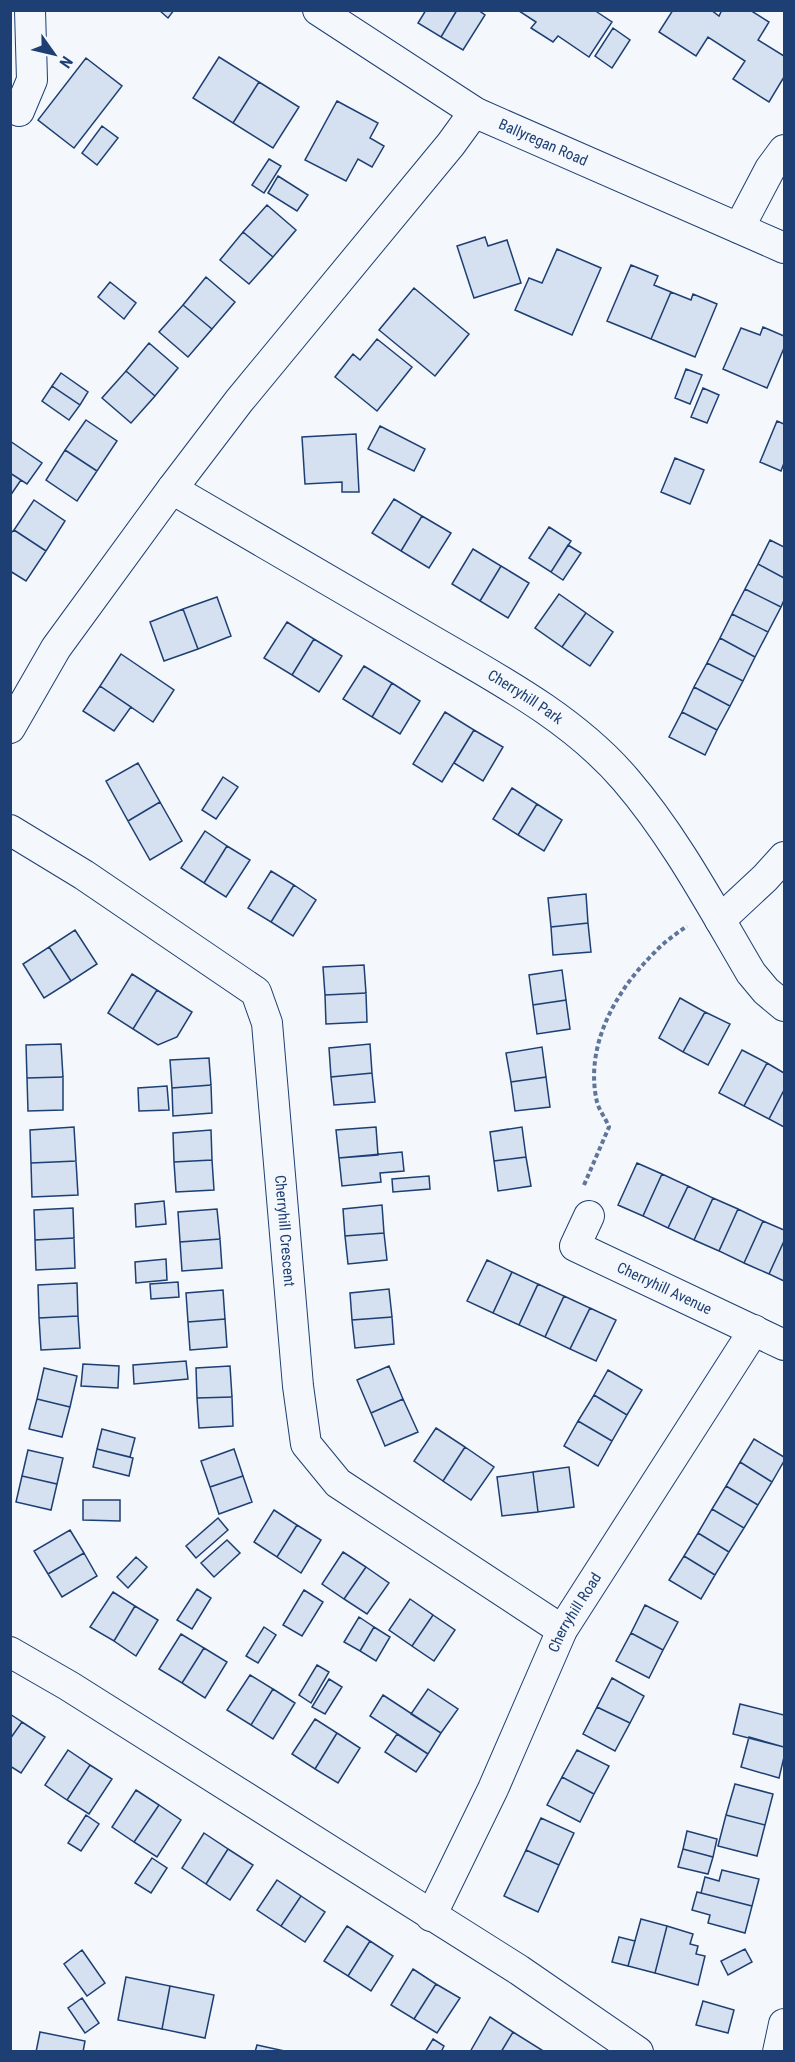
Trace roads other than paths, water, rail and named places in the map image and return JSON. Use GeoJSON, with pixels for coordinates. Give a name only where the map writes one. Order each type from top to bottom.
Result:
{"type":"FeatureCollection","features":[{"type":"Feature","properties":{"kind":"street"},"geometry":{"type":"LineString","coordinates":[[19,111],[32,80],[30,10]]}},
{"type":"Feature","properties":{"kind":"street","name":"Ballyregan Road"},"geometry":{"type":"LineString","coordinates":[[318,10],[476,113],[784,248]]}},
{"type":"Feature","properties":{"kind":"street"},"geometry":{"type":"LineString","coordinates":[[10,728],[56,648],[172,489],[239,401],[476,113]]}},
{"type":"Feature","properties":{"kind":"street"},"geometry":{"type":"LineString","coordinates":[[739,228],[770,169],[784,150]]}},
{"type":"Feature","properties":{"kind":"street","name":"Cherryhill Park"},"geometry":{"type":"LineString","coordinates":[[172,489],[485,672],[548,711],[589,743],[624,778],[658,822],[751,973],[766,991],[784,1006]]}},
{"type":"Feature","properties":{"kind":"street","name":"Cherryhill Crescent"},"geometry":{"type":"LineString","coordinates":[[10,830],[84,875],[256,992],[267,1023],[298,1386],[306,1444],[338,1483],[562,1630]]}},
{"type":"Feature","properties":{"kind":"street"},"geometry":{"type":"LineString","coordinates":[[715,913],[765,878],[784,857]]}},
{"type":"Feature","properties":{"kind":"street","name":"Cherryhill Avenue"},"geometry":{"type":"LineString","coordinates":[[586,1202],[575,1246],[784,1345]]}},
{"type":"Feature","properties":{"kind":"street","name":"Cherryhill Road"},"geometry":{"type":"LineString","coordinates":[[431,1916],[493,1788],[562,1630],[754,1330]]}},
{"type":"Feature","properties":{"kind":"street"},"geometry":{"type":"LineString","coordinates":[[10,1652],[69,1686],[519,1970],[638,2052]]}},
{"type":"Feature","properties":{"kind":"street"},"geometry":{"type":"LineString","coordinates":[[778,2052],[784,2024]]}}]}
